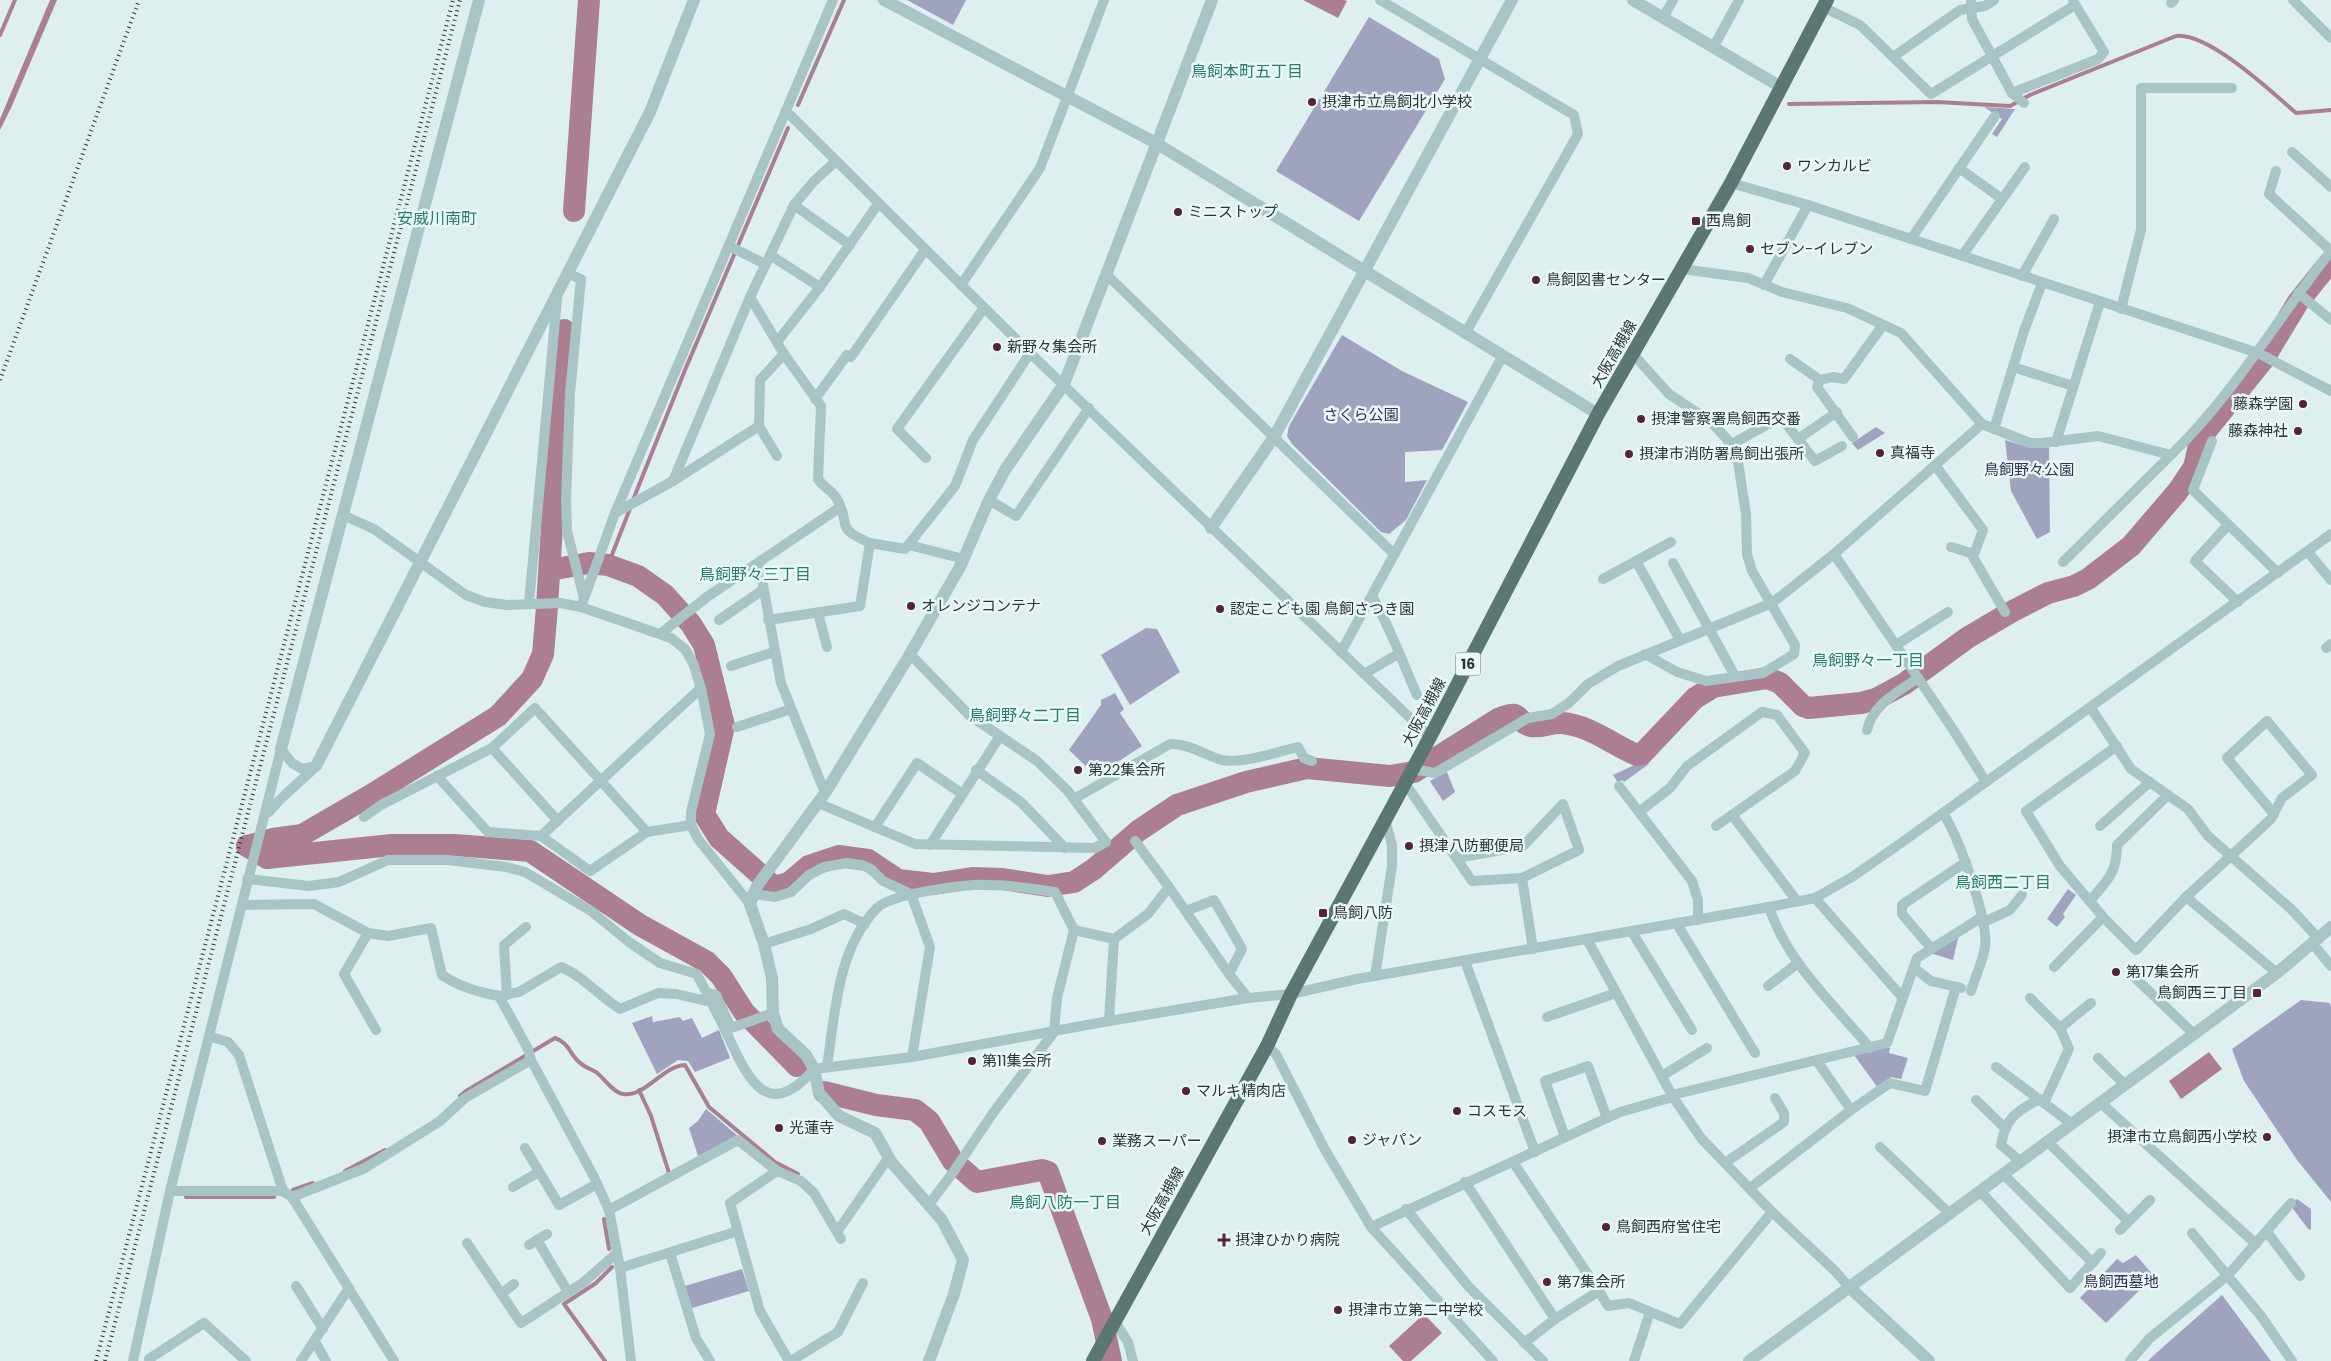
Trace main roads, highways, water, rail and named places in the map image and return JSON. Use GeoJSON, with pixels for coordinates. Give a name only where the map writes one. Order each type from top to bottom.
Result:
{"type":"FeatureCollection","features":[{"type":"Feature","properties":{"kind":"main road","name":"大阪高槻線"},"geometry":{"type":"LineString","coordinates":[[1093,1361],[1267,1046],[1291,994],[1430,737],[1598,414],[1732,183],[1825,4]]}},
{"type":"Feature","properties":{"kind":"waterway"},"geometry":{"type":"LineString","coordinates":[[0,35],[15,0]]}},
{"type":"Feature","properties":{"kind":"waterway"},"geometry":{"type":"LineString","coordinates":[[574,211],[589,0]]}},
{"type":"Feature","properties":{"kind":"waterway"},"geometry":{"type":"LineString","coordinates":[[798,105],[844,0]]}},
{"type":"Feature","properties":{"kind":"waterway"},"geometry":{"type":"LineString","coordinates":[[1789,104],[1937,102],[2010,106],[2030,95],[2176,36],[2189,37],[2205,43],[2222,53],[2256,78],[2296,113],[2331,110]]}},
{"type":"Feature","properties":{"kind":"waterway"},"geometry":{"type":"LineString","coordinates":[[633,500],[685,370],[788,128]]}},
{"type":"Feature","properties":{"kind":"waterway"},"geometry":{"type":"LineString","coordinates":[[550,570],[589,563],[608,565],[638,576],[665,595],[691,624],[704,645],[724,726],[704,814],[719,838],[774,887],[789,883],[809,866],[839,856],[868,860],[898,880],[933,884],[972,878],[1003,879],[1048,886],[1074,882],[1094,869],[1138,831],[1177,805],[1246,782],[1307,768],[1390,776],[1414,772],[1498,719],[1506,716],[1515,715],[1525,724],[1531,726],[1562,723],[1582,727],[1637,755],[1642,754],[1695,698],[1713,687],[1767,678],[1780,683],[1803,706],[1809,708],[1861,703],[1876,699],[1904,684],[1967,638],[2011,612],[2048,593],[2074,586],[2088,579],[2131,546],[2178,491],[2194,467],[2201,437],[2263,360],[2298,302],[2331,261]]}},
{"type":"Feature","properties":{"kind":"waterway"},"geometry":{"type":"LineString","coordinates":[[247,846],[273,839],[302,835],[371,795],[498,716],[532,679],[543,654],[564,330]]}},
{"type":"Feature","properties":{"kind":"waterway"},"geometry":{"type":"LineString","coordinates":[[608,565],[631,506]]}},
{"type":"Feature","properties":{"kind":"waterway"},"geometry":{"type":"LineString","coordinates":[[247,846],[267,858],[392,845],[455,845],[530,851],[640,925],[707,962],[721,976],[744,1012],[797,1066]]}},
{"type":"Feature","properties":{"kind":"waterway"},"geometry":{"type":"LineString","coordinates":[[460,1096],[555,1038],[566,1045],[581,1064],[596,1072],[612,1088],[623,1094],[639,1091],[669,1070],[685,1065],[709,1107],[775,1162],[798,1174]]}},
{"type":"Feature","properties":{"kind":"waterway"},"geometry":{"type":"LineString","coordinates":[[639,1090],[651,1116],[668,1174]]}},
{"type":"Feature","properties":{"kind":"waterway"},"geometry":{"type":"LineString","coordinates":[[824,1092],[876,1105],[915,1110],[929,1121],[953,1161],[977,1182],[1042,1170],[1048,1172],[1102,1319],[1111,1361]]}},
{"type":"Feature","properties":{"kind":"waterway"},"geometry":{"type":"LineString","coordinates":[[345,1171],[385,1150]]}},
{"type":"Feature","properties":{"kind":"waterway"},"geometry":{"type":"LineString","coordinates":[[293,1190],[313,1183]]}},
{"type":"Feature","properties":{"kind":"waterway"},"geometry":{"type":"LineString","coordinates":[[186,1197],[274,1197]]}},
{"type":"Feature","properties":{"kind":"waterway"},"geometry":{"type":"LineString","coordinates":[[604,1219],[609,1249]]}},
{"type":"Feature","properties":{"kind":"waterway"},"geometry":{"type":"LineString","coordinates":[[605,1361],[564,1304],[596,1283],[612,1267]]}},
{"type":"Feature","properties":{"kind":"railway"},"geometry":{"type":"LineString","coordinates":[[0,380],[139,0]]}},
{"type":"Feature","properties":{"kind":"railway"},"geometry":{"type":"LineString","coordinates":[[96,1361],[453,0]]}},
{"type":"Feature","properties":{"kind":"railway"},"geometry":{"type":"LineString","coordinates":[[105,1361],[460,0]]}},
{"type":"Feature","properties":{"kind":"place","name":"摂津市立鳥飼北小学校"},"geometry":{"type":"Point","coordinates":[1312,102]}},
{"type":"Feature","properties":{"kind":"place","name":"ワンカルビ"},"geometry":{"type":"Point","coordinates":[1787,166]}},
{"type":"Feature","properties":{"kind":"place","name":"ミニストップ"},"geometry":{"type":"Point","coordinates":[1178,212]}},
{"type":"Feature","properties":{"kind":"place","name":"西鳥飼"},"geometry":{"type":"Point","coordinates":[1696,221]}},
{"type":"Feature","properties":{"kind":"place","name":"セブン-イレブン"},"geometry":{"type":"Point","coordinates":[1750,249]}},
{"type":"Feature","properties":{"kind":"place","name":"鳥飼図書センター"},"geometry":{"type":"Point","coordinates":[1536,280]}},
{"type":"Feature","properties":{"kind":"place","name":"新野々集会所"},"geometry":{"type":"Point","coordinates":[997,347]}},
{"type":"Feature","properties":{"kind":"place","name":"藤森学園"},"geometry":{"type":"Point","coordinates":[2303,404]}},
{"type":"Feature","properties":{"kind":"place","name":"摂津警察署鳥飼西交番"},"geometry":{"type":"Point","coordinates":[1641,419]}},
{"type":"Feature","properties":{"kind":"place","name":"藤森神社"},"geometry":{"type":"Point","coordinates":[2298,431]}},
{"type":"Feature","properties":{"kind":"place","name":"真福寺"},"geometry":{"type":"Point","coordinates":[1880,453]}},
{"type":"Feature","properties":{"kind":"place","name":"摂津市消防署鳥飼出張所"},"geometry":{"type":"Point","coordinates":[1629,454]}},
{"type":"Feature","properties":{"kind":"place","name":"オレンジコンテナ"},"geometry":{"type":"Point","coordinates":[911,606]}},
{"type":"Feature","properties":{"kind":"place","name":"認定こども園 鳥飼さつき園"},"geometry":{"type":"Point","coordinates":[1220,609]}},
{"type":"Feature","properties":{"kind":"place","name":"第22集会所"},"geometry":{"type":"Point","coordinates":[1078,770]}},
{"type":"Feature","properties":{"kind":"place","name":"摂津八防郵便局"},"geometry":{"type":"Point","coordinates":[1409,846]}},
{"type":"Feature","properties":{"kind":"place","name":"鳥飼八防"},"geometry":{"type":"Point","coordinates":[1323,913]}},
{"type":"Feature","properties":{"kind":"place","name":"第17集会所"},"geometry":{"type":"Point","coordinates":[2116,972]}},
{"type":"Feature","properties":{"kind":"place","name":"鳥飼西三丁目"},"geometry":{"type":"Point","coordinates":[2257,993]}},
{"type":"Feature","properties":{"kind":"place","name":"第11集会所"},"geometry":{"type":"Point","coordinates":[972,1061]}},
{"type":"Feature","properties":{"kind":"place","name":"マルキ精肉店"},"geometry":{"type":"Point","coordinates":[1186,1091]}},
{"type":"Feature","properties":{"kind":"place","name":"コスモス"},"geometry":{"type":"Point","coordinates":[1457,1111]}},
{"type":"Feature","properties":{"kind":"place","name":"光蓮寺"},"geometry":{"type":"Point","coordinates":[779,1128]}},
{"type":"Feature","properties":{"kind":"place","name":"摂津市立鳥飼西小学校"},"geometry":{"type":"Point","coordinates":[2267,1137]}},
{"type":"Feature","properties":{"kind":"place","name":"ジャパン"},"geometry":{"type":"Point","coordinates":[1352,1140]}},
{"type":"Feature","properties":{"kind":"place","name":"業務スーパー"},"geometry":{"type":"Point","coordinates":[1102,1141]}},
{"type":"Feature","properties":{"kind":"place","name":"鳥飼西府営住宅"},"geometry":{"type":"Point","coordinates":[1606,1227]}},
{"type":"Feature","properties":{"kind":"place","name":"摂津ひかり病院"},"geometry":{"type":"Point","coordinates":[1224,1240]}},
{"type":"Feature","properties":{"kind":"place","name":"第7集会所"},"geometry":{"type":"Point","coordinates":[1547,1282]}},
{"type":"Feature","properties":{"kind":"place","name":"摂津市立第二中学校"},"geometry":{"type":"Point","coordinates":[1338,1310]}},
{"type":"Feature","properties":{"kind":"district","name":"鳥飼本町五丁目"},"geometry":{"type":"Point","coordinates":[1247,71]}},
{"type":"Feature","properties":{"kind":"district","name":"安威川南町"},"geometry":{"type":"Point","coordinates":[437,218]}},
{"type":"Feature","properties":{"kind":"district","name":"鳥飼野々三丁目"},"geometry":{"type":"Point","coordinates":[755,574]}},
{"type":"Feature","properties":{"kind":"district","name":"鳥飼野々一丁目"},"geometry":{"type":"Point","coordinates":[1868,660]}},
{"type":"Feature","properties":{"kind":"district","name":"鳥飼野々二丁目"},"geometry":{"type":"Point","coordinates":[1025,715]}},
{"type":"Feature","properties":{"kind":"district","name":"鳥飼西二丁目"},"geometry":{"type":"Point","coordinates":[2003,882]}},
{"type":"Feature","properties":{"kind":"district","name":"鳥飼八防一丁目"},"geometry":{"type":"Point","coordinates":[1065,1202]}},
{"type":"Feature","properties":{"kind":"park label","name":"さくら公園"},"geometry":{"type":"Point","coordinates":[1361,415]}},
{"type":"Feature","properties":{"kind":"park label","name":"鳥飼野々公園"},"geometry":{"type":"Point","coordinates":[2029,470]}},
{"type":"Feature","properties":{"kind":"park label","name":"鳥飼西墓地"},"geometry":{"type":"Point","coordinates":[2121,1282]}}]}
